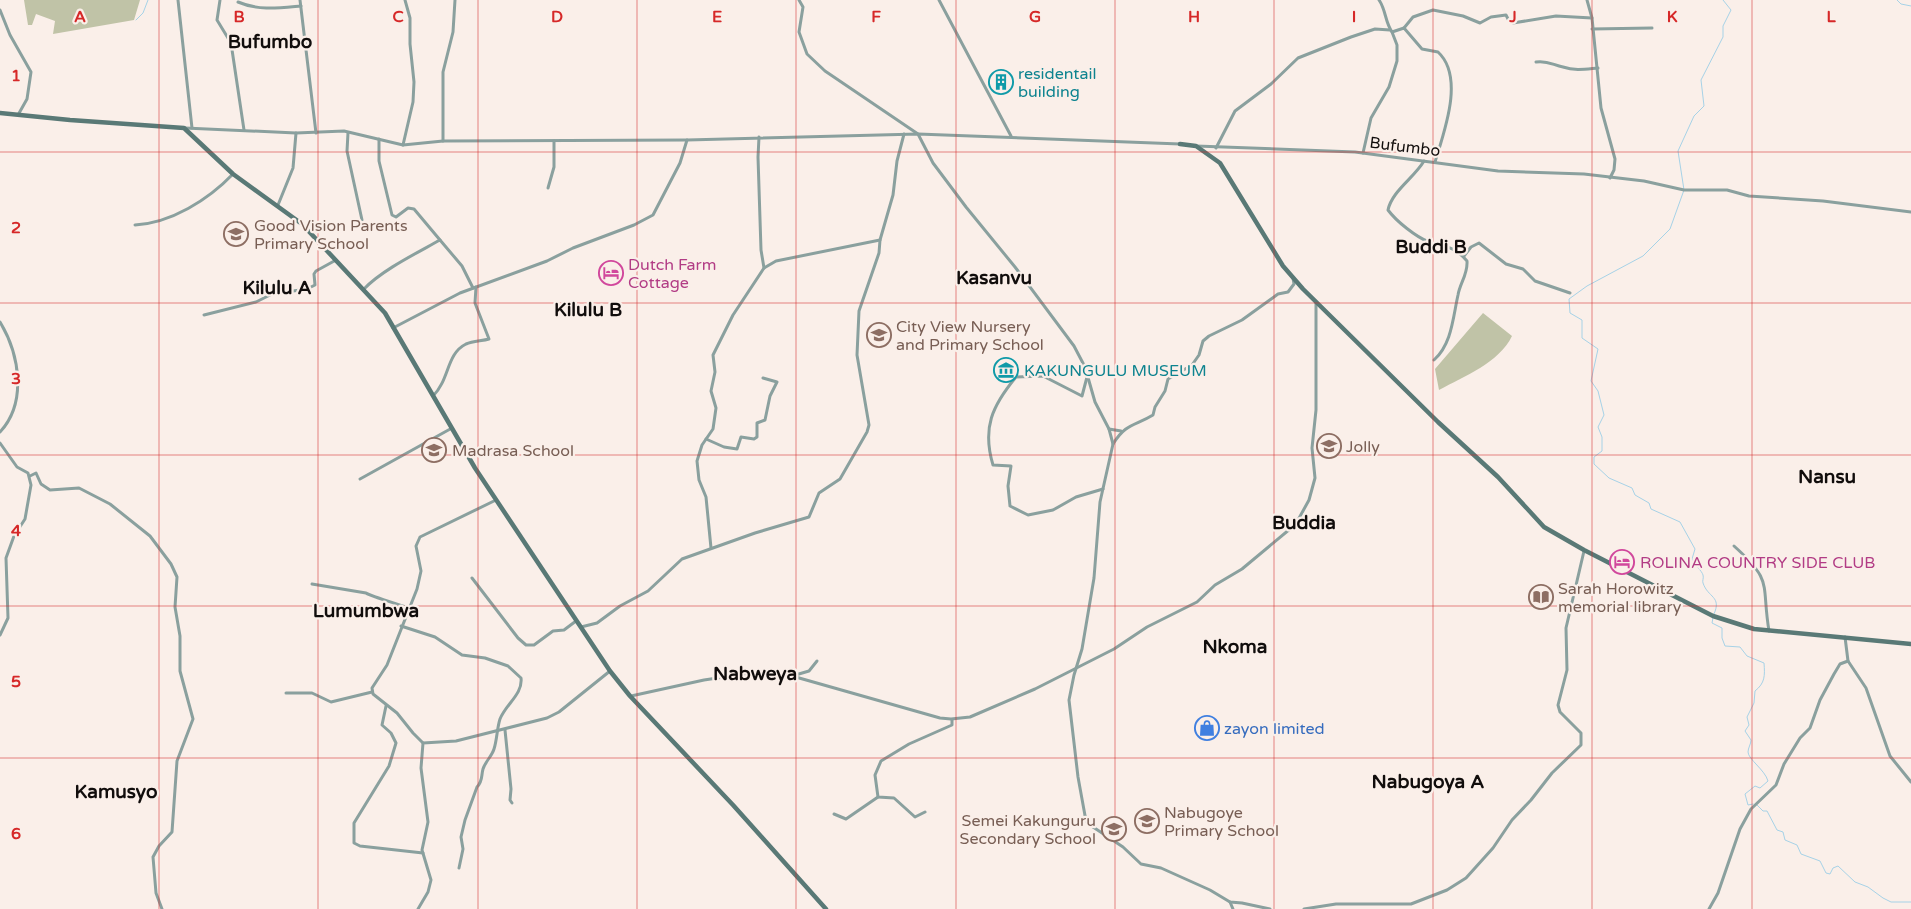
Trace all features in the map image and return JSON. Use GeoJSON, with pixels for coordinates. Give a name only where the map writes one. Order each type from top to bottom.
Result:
{"type":"FeatureCollection","features":[{"type":"Feature","properties":{"kind":"street"},"geometry":{"type":"LineString","coordinates":[[178,0],[192,128]]}},
{"type":"Feature","properties":{"kind":"street"},"geometry":{"type":"LineString","coordinates":[[220,0],[217,20],[231,43],[244,130]]}},
{"type":"Feature","properties":{"kind":"street"},"geometry":{"type":"LineString","coordinates":[[300,0],[316,133]]}},
{"type":"Feature","properties":{"kind":"street"},"geometry":{"type":"LineString","coordinates":[[403,145],[413,102],[414,82],[410,44],[410,18],[405,0]]}},
{"type":"Feature","properties":{"kind":"street"},"geometry":{"type":"LineString","coordinates":[[443,141],[443,72],[454,32],[455,0]]}},
{"type":"Feature","properties":{"kind":"street"},"geometry":{"type":"LineString","coordinates":[[799,0],[802,7],[799,32],[807,54],[825,71],[918,134],[944,178],[1074,346],[1082,358],[1095,402],[1109,429],[1113,444]]}},
{"type":"Feature","properties":{"kind":"street"},"geometry":{"type":"LineString","coordinates":[[939,0],[1012,137]]}},
{"type":"Feature","properties":{"kind":"street"},"geometry":{"type":"LineString","coordinates":[[1363,153],[1371,118],[1389,87],[1397,61],[1397,45],[1379,0]]}},
{"type":"Feature","properties":{"kind":"street"},"geometry":{"type":"LineString","coordinates":[[1587,0],[1592,18],[1602,108],[1615,159],[1614,170],[1610,178]]}},
{"type":"Feature","properties":{"kind":"street"},"geometry":{"type":"LineString","coordinates":[[238,2],[268,10],[301,6]]}},
{"type":"Feature","properties":{"kind":"street"},"geometry":{"type":"LineString","coordinates":[[0,10],[10,35],[31,72],[27,98],[18,115]]}},
{"type":"Feature","properties":{"kind":"street"},"geometry":{"type":"LineString","coordinates":[[1216,148],[1235,111],[1271,84],[1298,58],[1351,36],[1375,29],[1391,31],[1404,28],[1413,17],[1436,10],[1463,16],[1477,23],[1487,22],[1492,17],[1502,15],[1506,15],[1514,23],[1556,16],[1592,18]]}},
{"type":"Feature","properties":{"kind":"street"},"geometry":{"type":"LineString","coordinates":[[1404,28],[1422,49],[1438,52],[1444,58],[1451,77],[1449,113],[1435,162]]}},
{"type":"Feature","properties":{"kind":"street"},"geometry":{"type":"LineString","coordinates":[[1592,29],[1652,28]]}},
{"type":"Feature","properties":{"kind":"street"},"geometry":{"type":"LineString","coordinates":[[1536,62],[1544,61],[1582,70],[1598,68]]}},
{"type":"Feature","properties":{"kind":"street"},"geometry":{"type":"LineString","coordinates":[[0,113],[184,128],[296,133],[340,131],[369,135],[403,145],[443,141],[687,140],[918,134],[1196,146],[1220,163],[1283,266],[1316,303],[1498,477],[1544,527],[1584,550],[1713,616],[1738,625],[1769,630],[1911,644]]}},
{"type":"Feature","properties":{"kind":"street"},"geometry":{"type":"LineString","coordinates":[[184,128],[233,174],[302,224],[364,289],[384,313],[496,500],[610,671],[630,696],[826,909]]}},
{"type":"Feature","properties":{"kind":"street"},"geometry":{"type":"LineString","coordinates":[[278,205],[293,168],[296,133]]}},
{"type":"Feature","properties":{"kind":"street"},"geometry":{"type":"LineString","coordinates":[[348,133],[347,150],[362,220]]}},
{"type":"Feature","properties":{"kind":"street"},"geometry":{"type":"LineString","coordinates":[[580,627],[597,623],[620,606],[655,586],[682,559],[809,517],[819,493],[840,479],[865,437],[869,425],[856,341],[859,311],[877,262],[880,240],[893,195],[897,161],[904,134]]}},
{"type":"Feature","properties":{"kind":"street"},"geometry":{"type":"LineString","coordinates":[[759,137],[761,250],[764,268]]}},
{"type":"Feature","properties":{"kind":"street"},"geometry":{"type":"LineString","coordinates":[[379,139],[379,162],[392,215],[396,217],[408,208],[414,209],[462,266],[475,287],[475,303],[489,338],[469,343],[456,351],[445,380],[433,396]]}},
{"type":"Feature","properties":{"kind":"street"},"geometry":{"type":"LineString","coordinates":[[548,188],[554,167],[554,140]]}},
{"type":"Feature","properties":{"kind":"street"},"geometry":{"type":"LineString","coordinates":[[393,328],[475,287],[547,261],[573,248],[628,228],[653,215],[680,163],[687,140]]}},
{"type":"Feature","properties":{"kind":"street","name":"Bufumbo"},"geometry":{"type":"LineString","coordinates":[[1196,146],[1216,148],[1256,147],[1363,153],[1495,170],[1584,174],[1644,180],[1684,190],[1727,190],[1749,196],[1824,201],[1911,212]]}},
{"type":"Feature","properties":{"kind":"street"},"geometry":{"type":"LineString","coordinates":[[1424,161],[1416,174],[1394,198],[1388,210],[1423,239],[1451,247],[1464,256],[1467,264],[1466,274],[1455,306],[1455,319],[1441,352],[1434,360]]}},
{"type":"Feature","properties":{"kind":"street"},"geometry":{"type":"LineString","coordinates":[[135,225],[157,222],[206,198],[233,174]]}},
{"type":"Feature","properties":{"kind":"street"},"geometry":{"type":"LineString","coordinates":[[364,289],[381,273],[397,266],[440,240]]}},
{"type":"Feature","properties":{"kind":"street"},"geometry":{"type":"LineString","coordinates":[[711,548],[706,497],[699,480],[697,460],[706,438],[713,429],[716,408],[711,390],[715,372],[713,354],[733,315],[764,268],[792,256],[870,244],[880,240]]}},
{"type":"Feature","properties":{"kind":"street"},"geometry":{"type":"LineString","coordinates":[[1464,256],[1472,247],[1479,243],[1506,264],[1523,269],[1535,281],[1570,292]]}},
{"type":"Feature","properties":{"kind":"street"},"geometry":{"type":"LineString","coordinates":[[204,316],[256,302],[272,294],[307,289],[315,285],[314,274],[316,271],[336,259]]}},
{"type":"Feature","properties":{"kind":"street"},"geometry":{"type":"LineString","coordinates":[[1270,909],[1230,902],[1210,890],[1184,880],[1161,868],[1138,863],[1123,847],[1088,823],[1082,805],[1069,700],[1094,578],[1099,512],[1113,444],[1121,431],[1153,415],[1155,407],[1165,392],[1168,379],[1192,365],[1199,355],[1203,341],[1209,336],[1242,320],[1278,294],[1288,292],[1294,284],[1293,277]]}},
{"type":"Feature","properties":{"kind":"street"},"geometry":{"type":"LineString","coordinates":[[630,696],[760,670],[772,670],[951,719],[970,717],[1048,684],[1077,666],[1106,653],[1147,627],[1197,602],[1215,585],[1242,568],[1298,520],[1314,485],[1312,448],[1316,400],[1316,303]]}},
{"type":"Feature","properties":{"kind":"street"},"geometry":{"type":"LineString","coordinates":[[0,322],[14,358],[18,384],[14,413],[0,432]]}},
{"type":"Feature","properties":{"kind":"street"},"geometry":{"type":"LineString","coordinates":[[1087,377],[1082,396],[1043,376],[1016,377],[1000,396],[993,412],[987,444],[993,465],[1011,466],[1008,486],[1010,506],[1028,514],[1053,510],[1076,497],[1104,488]]}},
{"type":"Feature","properties":{"kind":"street"},"geometry":{"type":"LineString","coordinates":[[706,438],[724,447],[738,449],[741,437],[754,439],[757,437],[758,423],[765,420],[770,396],[777,382],[763,378]]}},
{"type":"Feature","properties":{"kind":"street"},"geometry":{"type":"LineString","coordinates":[[360,479],[452,428]]}},
{"type":"Feature","properties":{"kind":"street"},"geometry":{"type":"LineString","coordinates":[[1109,429],[1121,431]]}},
{"type":"Feature","properties":{"kind":"street"},"geometry":{"type":"LineString","coordinates":[[0,443],[17,467],[30,476]]}},
{"type":"Feature","properties":{"kind":"street"},"geometry":{"type":"LineString","coordinates":[[30,476],[34,473],[37,474],[41,484],[50,490],[79,488],[110,504],[143,528],[176,572],[178,583],[175,607],[180,636],[180,672],[193,720],[177,762],[172,832],[158,846],[153,857],[156,893],[162,909]]}},
{"type":"Feature","properties":{"kind":"street"},"geometry":{"type":"LineString","coordinates":[[0,635],[8,618],[6,558],[14,536],[25,519],[31,488],[30,476]]}},
{"type":"Feature","properties":{"kind":"street"},"geometry":{"type":"LineString","coordinates":[[372,692],[373,685],[382,676],[387,665],[417,589],[421,571],[416,546],[420,537],[496,500]]}},
{"type":"Feature","properties":{"kind":"street"},"geometry":{"type":"LineString","coordinates":[[1734,546],[1752,562],[1763,578],[1769,630]]}},
{"type":"Feature","properties":{"kind":"street"},"geometry":{"type":"LineString","coordinates":[[1304,909],[1336,904],[1411,904],[1447,890],[1466,878],[1494,848],[1512,820],[1531,800],[1552,773],[1580,746],[1581,733],[1560,712],[1558,705],[1567,670],[1566,628],[1584,550]]}},
{"type":"Feature","properties":{"kind":"street"},"geometry":{"type":"LineString","coordinates":[[472,578],[518,638],[526,645],[534,646],[553,631],[564,630],[576,621]]}},
{"type":"Feature","properties":{"kind":"street"},"geometry":{"type":"LineString","coordinates":[[312,584],[366,593],[370,596],[389,600],[409,608]]}},
{"type":"Feature","properties":{"kind":"street"},"geometry":{"type":"LineString","coordinates":[[401,626],[435,638],[462,655],[494,661],[519,674],[522,684],[500,719],[499,730],[494,738],[495,746],[491,757],[483,768],[480,784],[476,787],[461,837],[463,849],[459,868]]}},
{"type":"Feature","properties":{"kind":"street"},"geometry":{"type":"LineString","coordinates":[[1845,637],[1848,661],[1866,688],[1890,756],[1911,782]]}},
{"type":"Feature","properties":{"kind":"street"},"geometry":{"type":"LineString","coordinates":[[792,676],[809,671],[817,661]]}},
{"type":"Feature","properties":{"kind":"street"},"geometry":{"type":"LineString","coordinates":[[1709,909],[1718,893],[1740,829],[1750,809],[1776,785],[1784,764],[1800,738],[1810,728],[1834,674],[1840,664],[1848,661]]}},
{"type":"Feature","properties":{"kind":"street"},"geometry":{"type":"LineString","coordinates":[[372,692],[386,706],[397,713],[412,733],[423,743],[447,742],[505,730],[552,716],[610,671]]}},
{"type":"Feature","properties":{"kind":"street"},"geometry":{"type":"LineString","coordinates":[[1068,672],[1072,684]]}},
{"type":"Feature","properties":{"kind":"street"},"geometry":{"type":"LineString","coordinates":[[286,693],[312,693],[331,702],[372,692]]}},
{"type":"Feature","properties":{"kind":"street"},"geometry":{"type":"LineString","coordinates":[[386,706],[382,725],[392,733],[396,743],[389,766],[354,824],[354,843],[360,846],[423,853]]}},
{"type":"Feature","properties":{"kind":"street"},"geometry":{"type":"LineString","coordinates":[[878,797],[875,775],[882,761],[909,744],[952,725],[951,719]]}},
{"type":"Feature","properties":{"kind":"street"},"geometry":{"type":"LineString","coordinates":[[505,730],[511,788],[510,800],[512,803]]}},
{"type":"Feature","properties":{"kind":"street"},"geometry":{"type":"LineString","coordinates":[[418,909],[431,886],[430,875],[423,853],[423,843],[428,822],[421,768],[423,743]]}},
{"type":"Feature","properties":{"kind":"street"},"geometry":{"type":"LineString","coordinates":[[834,814],[846,820],[878,797],[894,798],[915,817],[925,812]]}},
{"type":"Feature","properties":{"kind":"street"},"geometry":{"type":"LineString","coordinates":[[1230,902],[1233,909]]}},
{"type":"Feature","properties":{"kind":"green space"},"geometry":{"type":"Polygon","coordinates":[[[24,0],[140,0],[134,20],[53,34],[55,21],[36,14],[32,25],[28,25],[24,0]]]}},
{"type":"Feature","properties":{"kind":"green space"},"geometry":{"type":"Polygon","coordinates":[[[1483,313],[1512,336],[1499,354],[1490,361],[1439,390],[1435,369],[1483,313]]]}},
{"type":"Feature","properties":{"kind":"waterway"},"geometry":{"type":"LineString","coordinates":[[136,20],[143,13],[148,0]]}},
{"type":"Feature","properties":{"kind":"waterway"},"geometry":{"type":"LineString","coordinates":[[1714,614],[1716,608],[1715,600],[1705,588],[1702,573],[1692,559],[1695,549],[1680,522],[1651,509],[1649,503],[1635,495],[1632,488],[1609,478],[1594,464],[1594,457],[1602,451],[1602,437],[1598,427],[1604,415],[1598,391],[1591,381],[1598,349],[1582,338],[1582,320],[1570,313],[1569,299],[1587,286],[1643,256],[1670,229],[1684,190],[1678,151],[1694,116],[1704,106],[1701,80],[1723,37],[1723,26],[1731,10],[1723,0]]}},
{"type":"Feature","properties":{"kind":"waterway"},"geometry":{"type":"LineString","coordinates":[[1897,0],[1901,4],[1911,6]]}},
{"type":"Feature","properties":{"kind":"waterway"},"geometry":{"type":"LineString","coordinates":[[1713,618],[1712,623],[1722,628],[1722,638],[1725,646],[1740,647],[1747,656],[1764,663],[1764,679],[1755,691],[1754,703],[1747,717],[1749,725],[1745,731],[1751,740],[1748,751],[1749,755],[1768,781],[1760,788],[1755,786],[1745,794],[1748,805],[1753,804]]}},
{"type":"Feature","properties":{"kind":"waterway"},"geometry":{"type":"LineString","coordinates":[[1757,805],[1763,811],[1767,811],[1777,830],[1783,832],[1785,840],[1797,845],[1801,854],[1820,861],[1826,873],[1830,874],[1833,868],[1838,866],[1855,882],[1868,887],[1891,902],[1911,902]]}},
{"type":"Feature","properties":{"kind":"place","name":"residentail building"},"geometry":{"type":"Point","coordinates":[1001,82]}},
{"type":"Feature","properties":{"kind":"place","name":"Good Vision Parents Primary School"},"geometry":{"type":"Point","coordinates":[236,234]}},
{"type":"Feature","properties":{"kind":"place","name":"Dutch Farm Cottage"},"geometry":{"type":"Point","coordinates":[611,273]}},
{"type":"Feature","properties":{"kind":"place","name":"City View Nursery and Primary School"},"geometry":{"type":"Point","coordinates":[879,335]}},
{"type":"Feature","properties":{"kind":"place","name":"KAKUNGULU MUSEUM"},"geometry":{"type":"Point","coordinates":[1006,370]}},
{"type":"Feature","properties":{"kind":"place","name":"Jolly"},"geometry":{"type":"Point","coordinates":[1329,446]}},
{"type":"Feature","properties":{"kind":"place","name":"Madrasa School"},"geometry":{"type":"Point","coordinates":[434,450]}},
{"type":"Feature","properties":{"kind":"place","name":"ROLINA COUNTRY SIDE CLUB"},"geometry":{"type":"Point","coordinates":[1622,562]}},
{"type":"Feature","properties":{"kind":"place","name":"Sarah Horowitz memorial library"},"geometry":{"type":"Point","coordinates":[1541,597]}},
{"type":"Feature","properties":{"kind":"place","name":"zayon limited"},"geometry":{"type":"Point","coordinates":[1207,728]}},
{"type":"Feature","properties":{"kind":"place","name":"Nabugoye Primary School"},"geometry":{"type":"Point","coordinates":[1147,821]}},
{"type":"Feature","properties":{"kind":"place","name":"Semei Kakunguru Secondary School"},"geometry":{"type":"Point","coordinates":[1114,829]}},
{"type":"Feature","properties":{"kind":"district","name":"Bufumbo"},"geometry":{"type":"Point","coordinates":[270,41]}},
{"type":"Feature","properties":{"kind":"district","name":"Buddi B"},"geometry":{"type":"Point","coordinates":[1431,246]}},
{"type":"Feature","properties":{"kind":"district","name":"Kasanvu"},"geometry":{"type":"Point","coordinates":[994,277]}},
{"type":"Feature","properties":{"kind":"district","name":"Kilulu A"},"geometry":{"type":"Point","coordinates":[277,287]}},
{"type":"Feature","properties":{"kind":"district","name":"Kilulu B"},"geometry":{"type":"Point","coordinates":[588,309]}},
{"type":"Feature","properties":{"kind":"district","name":"Nansu"},"geometry":{"type":"Point","coordinates":[1827,476]}},
{"type":"Feature","properties":{"kind":"district","name":"Buddia"},"geometry":{"type":"Point","coordinates":[1304,522]}},
{"type":"Feature","properties":{"kind":"district","name":"Lumumbwa"},"geometry":{"type":"Point","coordinates":[366,610]}},
{"type":"Feature","properties":{"kind":"district","name":"Nkoma"},"geometry":{"type":"Point","coordinates":[1235,646]}},
{"type":"Feature","properties":{"kind":"district","name":"Nabweya"},"geometry":{"type":"Point","coordinates":[755,673]}},
{"type":"Feature","properties":{"kind":"district","name":"Nabugoya A"},"geometry":{"type":"Point","coordinates":[1428,781]}},
{"type":"Feature","properties":{"kind":"district","name":"Kamusyo"},"geometry":{"type":"Point","coordinates":[116,791]}}]}
